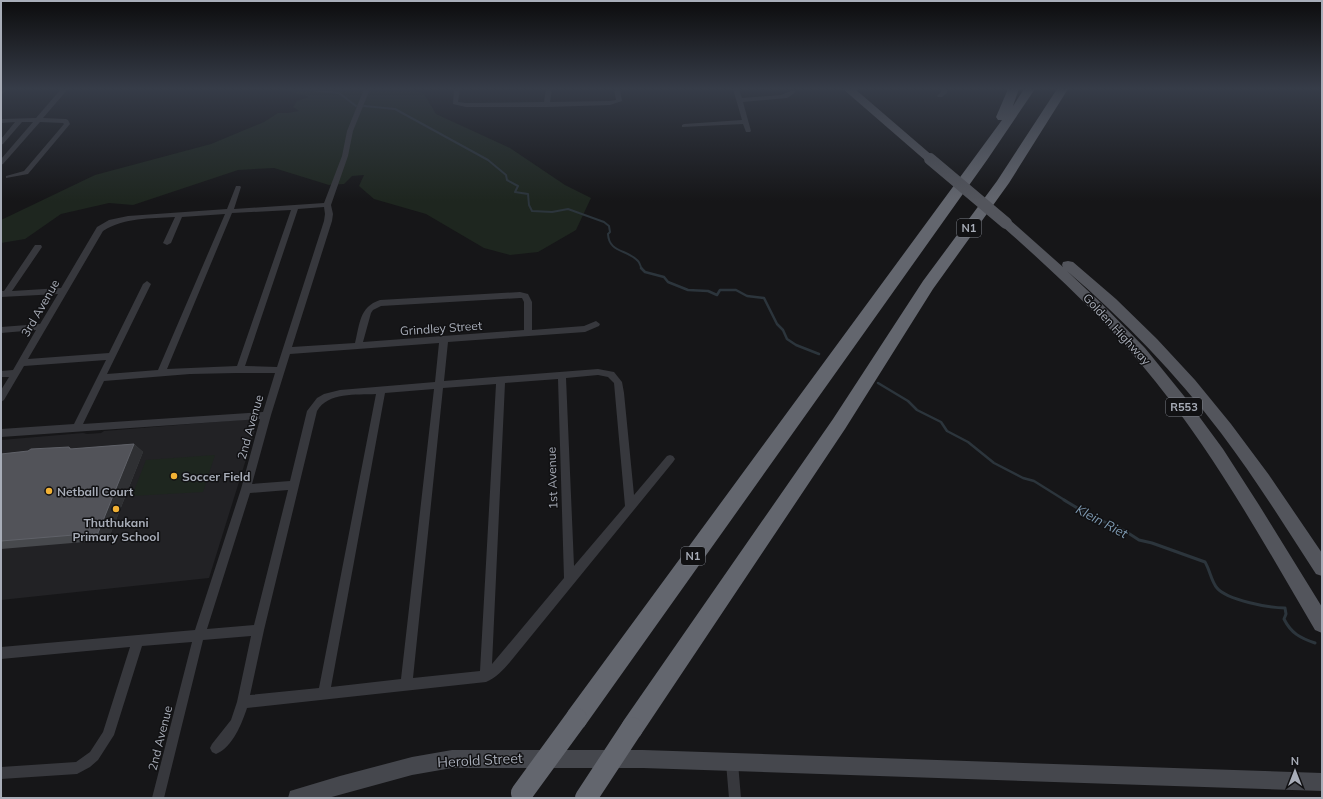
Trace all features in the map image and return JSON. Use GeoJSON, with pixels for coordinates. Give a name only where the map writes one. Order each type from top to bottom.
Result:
{"type":"FeatureCollection","features":[{"type":"Feature","properties":{"kind":"highway"},"geometry":{"type":"LineString","coordinates":[[983,157],[997,126]]}},
{"type":"Feature","properties":{"kind":"highway","name":"N1"},"geometry":{"type":"LineString","coordinates":[[520,795],[1005,126]]}},
{"type":"Feature","properties":{"kind":"highway","name":"N1"},"geometry":{"type":"LineString","coordinates":[[586,798],[839,424],[928,285],[1002,183],[1039,126]]}},
{"type":"Feature","properties":{"kind":"highway"},"geometry":{"type":"LineString","coordinates":[[1015,163],[1044,126]]}},
{"type":"Feature","properties":{"kind":"main road","name":"Golden Highway"},"geometry":{"type":"LineString","coordinates":[[894,126],[934,158]]}},
{"type":"Feature","properties":{"kind":"main road","name":"Golden Highway"},"geometry":{"type":"LineString","coordinates":[[898,126],[1009,221],[1081,276],[1119,310],[1151,342],[1198,394],[1226,428],[1272,492],[1322,568]]}},
{"type":"Feature","properties":{"kind":"main road","name":"Golden Highway"},"geometry":{"type":"LineString","coordinates":[[1009,221],[1069,278],[1105,315],[1134,346],[1178,399],[1242,492],[1322,624]]}},
{"type":"Feature","properties":{"kind":"street"},"geometry":{"type":"LineString","coordinates":[[1,143],[15,126]]}},
{"type":"Feature","properties":{"kind":"street"},"geometry":{"type":"LineString","coordinates":[[1,163],[33,126]]}},
{"type":"Feature","properties":{"kind":"street"},"geometry":{"type":"LineString","coordinates":[[8,177],[26,173],[65,126]]}},
{"type":"Feature","properties":{"kind":"street","name":"2nd Avenue"},"geometry":{"type":"LineString","coordinates":[[158,798],[199,635],[246,489],[266,415],[288,352],[328,221],[329,214],[327,205],[345,156],[348,138],[353,126]]}},
{"type":"Feature","properties":{"kind":"street"},"geometry":{"type":"LineString","coordinates":[[746,126],[748,131]]}},
{"type":"Feature","properties":{"kind":"street"},"geometry":{"type":"LineString","coordinates":[[161,373],[234,201],[238,187]]}},
{"type":"Feature","properties":{"kind":"street"},"geometry":{"type":"LineString","coordinates":[[167,243],[180,214],[327,205]]}},
{"type":"Feature","properties":{"kind":"street"},"geometry":{"type":"LineString","coordinates":[[240,369],[295,208]]}},
{"type":"Feature","properties":{"kind":"street","name":"3rd Avenue"},"geometry":{"type":"LineString","coordinates":[[1,398],[100,229],[106,224],[118,220],[180,214]]}},
{"type":"Feature","properties":{"kind":"street"},"geometry":{"type":"LineString","coordinates":[[3,294],[38,248]]}},
{"type":"Feature","properties":{"kind":"street"},"geometry":{"type":"LineString","coordinates":[[77,427],[147,284]]}},
{"type":"Feature","properties":{"kind":"street"},"geometry":{"type":"LineString","coordinates":[[3,294],[63,291]]}},
{"type":"Feature","properties":{"kind":"street"},"geometry":{"type":"LineString","coordinates":[[358,346],[367,313],[375,304],[515,294],[525,296],[528,302],[528,334]]}},
{"type":"Feature","properties":{"kind":"street","name":"Grindley Street"},"geometry":{"type":"LineString","coordinates":[[288,352],[585,329],[596,324]]}},
{"type":"Feature","properties":{"kind":"street"},"geometry":{"type":"LineString","coordinates":[[1,330],[43,327]]}},
{"type":"Feature","properties":{"kind":"street"},"geometry":{"type":"LineString","coordinates":[[406,685],[444,340]]}},
{"type":"Feature","properties":{"kind":"street"},"geometry":{"type":"LineString","coordinates":[[22,363],[111,356]]}},
{"type":"Feature","properties":{"kind":"street"},"geometry":{"type":"LineString","coordinates":[[100,378],[240,369],[281,370]]}},
{"type":"Feature","properties":{"kind":"street"},"geometry":{"type":"LineString","coordinates":[[216,748],[231,732],[243,702],[258,630],[312,411],[317,403],[330,395],[607,372],[615,376],[620,393],[630,506]]}},
{"type":"Feature","properties":{"kind":"street"},"geometry":{"type":"LineString","coordinates":[[1,374],[16,373]]}},
{"type":"Feature","properties":{"kind":"street","name":"1st Avenue"},"geometry":{"type":"LineString","coordinates":[[562,375],[569,580]]}},
{"type":"Feature","properties":{"kind":"street"},"geometry":{"type":"LineString","coordinates":[[486,676],[501,380]]}},
{"type":"Feature","properties":{"kind":"street"},"geometry":{"type":"LineString","coordinates":[[324,693],[381,390]]}},
{"type":"Feature","properties":{"kind":"street"},"geometry":{"type":"LineString","coordinates":[[1,433],[266,415]]}},
{"type":"Feature","properties":{"kind":"street"},"geometry":{"type":"LineString","coordinates":[[243,702],[486,676],[494,671],[506,658],[670,459]]}},
{"type":"Feature","properties":{"kind":"street"},"geometry":{"type":"LineString","coordinates":[[246,489],[293,485]]}},
{"type":"Feature","properties":{"kind":"street"},"geometry":{"type":"LineString","coordinates":[[1,653],[258,630]]}},
{"type":"Feature","properties":{"kind":"street"},"geometry":{"type":"LineString","coordinates":[[1,773],[76,768],[94,756],[108,734],[138,640]]}},
{"type":"Feature","properties":{"kind":"street","name":"Herold Street"},"geometry":{"type":"LineString","coordinates":[[297,798],[405,768],[452,759],[643,759],[1322,782]]}},
{"type":"Feature","properties":{"kind":"street"},"geometry":{"type":"LineString","coordinates":[[732,763],[735,798]]}},
{"type":"Feature","properties":{"kind":"shaded area"},"geometry":{"type":"Polygon","coordinates":[[[254,126],[463,126],[510,148],[565,185],[591,198],[576,230],[538,252],[510,255],[484,248],[426,214],[374,199],[359,186],[364,175],[352,176],[344,184],[329,185],[274,168],[238,170],[133,205],[109,203],[61,214],[25,239],[1,243],[1,220],[95,175],[211,144],[254,126]]]}},
{"type":"Feature","properties":{"kind":"shaded area","name":"Thuthukani Primary School"},"geometry":{"type":"Polygon","coordinates":[[[252,419],[257,424],[209,578],[1,600],[1,440],[83,433],[101,433],[104,431],[252,419]]]}},
{"type":"Feature","properties":{"kind":"shaded area","name":"Soccer Field"},"geometry":{"type":"Polygon","coordinates":[[[215,455],[203,492],[132,496],[146,460],[215,455]]]}},
{"type":"Feature","properties":{"kind":"building"},"geometry":{"type":"Polygon","coordinates":[[[134,444],[98,533],[1,541],[1,454],[28,451],[31,449],[69,447],[70,449],[134,444]]]}},
{"type":"Feature","properties":{"kind":"waterway","name":"Klein Riet"},"geometry":{"type":"LineString","coordinates":[[427,126],[488,160],[506,175],[507,180],[518,186],[515,192],[528,194],[529,205],[532,211],[552,212],[568,209],[604,222],[609,226],[610,232],[608,234],[612,245],[634,257],[639,262],[642,269]]}},
{"type":"Feature","properties":{"kind":"waterway","name":"Klein Riet"},"geometry":{"type":"LineString","coordinates":[[642,269],[645,272],[664,277],[668,282],[688,290],[708,291],[717,295],[720,290],[736,290],[747,296],[764,298],[777,324],[783,330],[787,339],[796,345],[819,354]]}},
{"type":"Feature","properties":{"kind":"waterway","name":"Klein Riet"},"geometry":{"type":"LineString","coordinates":[[878,383],[908,401],[917,410],[941,422],[947,431],[968,442],[994,463],[1023,478],[1034,481],[1066,501]]}},
{"type":"Feature","properties":{"kind":"waterway","name":"Klein Riet"},"geometry":{"type":"LineString","coordinates":[[1064,500],[1089,515],[1125,531],[1139,540],[1152,543],[1205,562],[1215,585],[1222,592],[1239,600],[1269,607],[1285,608],[1286,614],[1284,619],[1290,628],[1300,637],[1315,643]]}},
{"type":"Feature","properties":{"kind":"place","name":"Soccer Field"},"geometry":{"type":"Point","coordinates":[174,476]}},
{"type":"Feature","properties":{"kind":"place","name":"Netball Court"},"geometry":{"type":"Point","coordinates":[49,491]}},
{"type":"Feature","properties":{"kind":"place","name":"Thuthukani Primary School"},"geometry":{"type":"Point","coordinates":[116,509]}}]}
